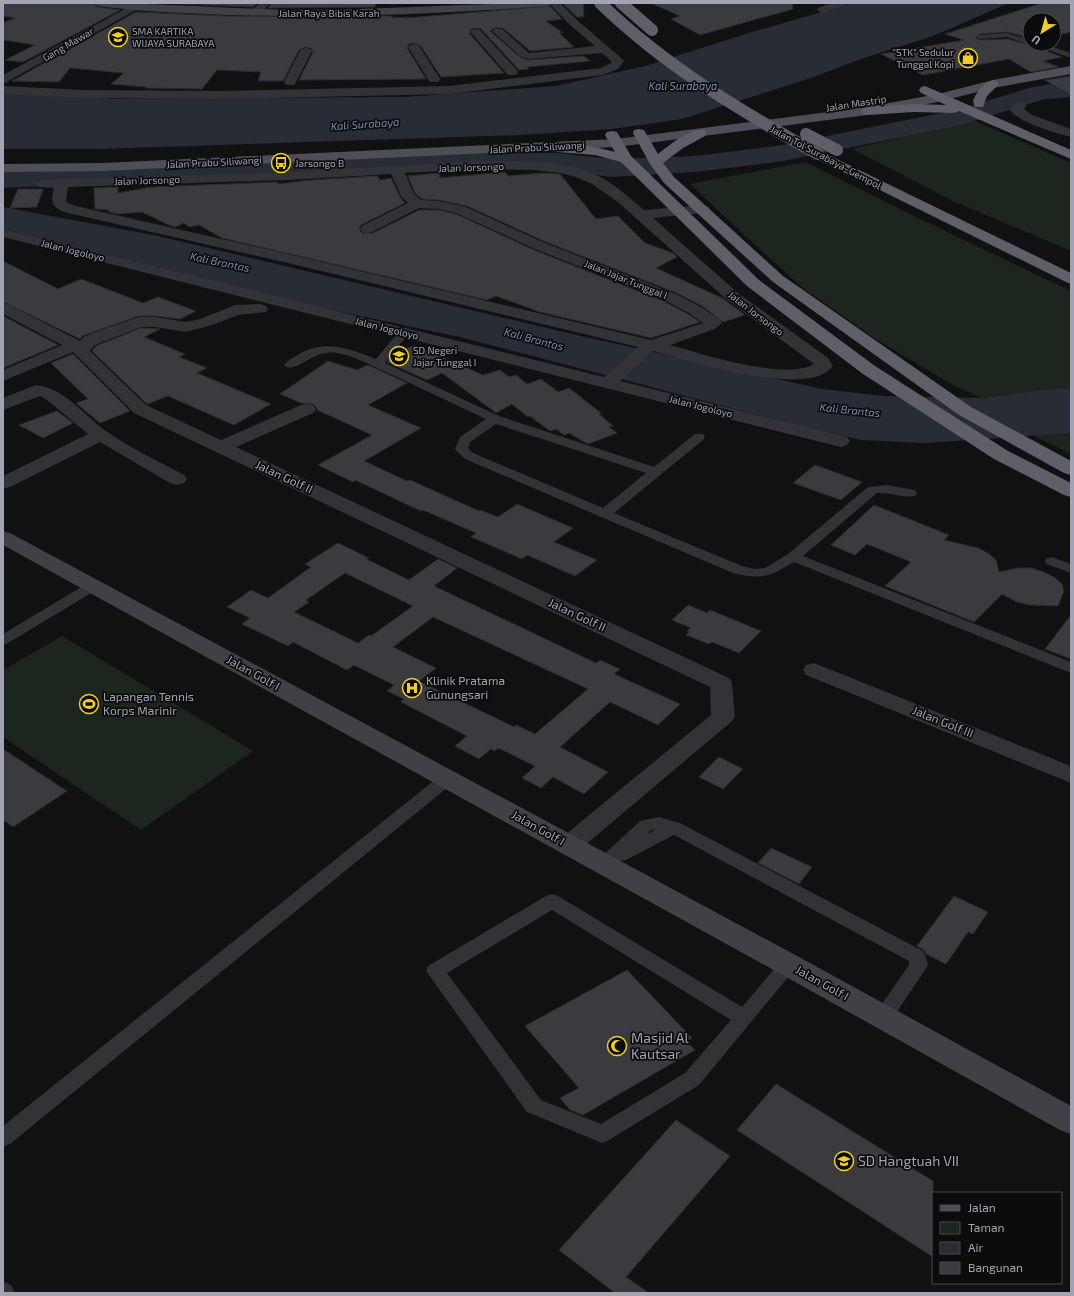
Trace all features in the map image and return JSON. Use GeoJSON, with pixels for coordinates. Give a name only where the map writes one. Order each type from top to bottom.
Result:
{"type":"FeatureCollection","features":[{"type":"Feature","properties":{"kind":"highway","name":"Jalan Tol Surabaya–Gempol"},"geometry":{"type":"LineString","coordinates":[[600,3],[618,21],[677,68],[742,112],[818,154],[1071,279]]}},
{"type":"Feature","properties":{"kind":"highway"},"geometry":{"type":"LineString","coordinates":[[622,3],[660,37]]}},
{"type":"Feature","properties":{"kind":"highway","name":"Jalan Tol Surabaya–Gempol"},"geometry":{"type":"LineString","coordinates":[[683,56],[694,66],[762,110],[925,195],[1030,243]]}},
{"type":"Feature","properties":{"kind":"highway"},"geometry":{"type":"LineString","coordinates":[[982,109],[978,100],[993,84]]}},
{"type":"Feature","properties":{"kind":"highway"},"geometry":{"type":"LineString","coordinates":[[925,90],[940,92],[965,110]]}},
{"type":"Feature","properties":{"kind":"highway"},"geometry":{"type":"LineString","coordinates":[[957,93],[982,109],[1071,155]]}},
{"type":"Feature","properties":{"kind":"highway"},"geometry":{"type":"LineString","coordinates":[[867,111],[914,108],[965,110],[982,109],[999,113],[1071,143]]}},
{"type":"Feature","properties":{"kind":"highway"},"geometry":{"type":"LineString","coordinates":[[656,163],[678,145],[700,133]]}},
{"type":"Feature","properties":{"kind":"highway"},"geometry":{"type":"LineString","coordinates":[[641,137],[656,163],[669,180],[703,209],[778,279],[908,372],[965,410],[1071,469]]}},
{"type":"Feature","properties":{"kind":"highway"},"geometry":{"type":"LineString","coordinates":[[614,139],[628,161],[646,180],[680,211],[753,283],[869,370],[1001,455],[1071,491]]}},
{"type":"Feature","properties":{"kind":"highway"},"geometry":{"type":"LineString","coordinates":[[544,147],[595,151],[628,161]]}},
{"type":"Feature","properties":{"kind":"main road","name":"Jalan Raya Bibis Karah"},"geometry":{"type":"LineString","coordinates":[[98,3],[119,4],[134,7],[255,13],[329,13],[548,3]]}},
{"type":"Feature","properties":{"kind":"main road","name":"Jalan Mastrip"},"geometry":{"type":"LineString","coordinates":[[641,137],[700,133],[867,111],[940,92],[1071,63]]}},
{"type":"Feature","properties":{"kind":"main road","name":"Jalan Mastrip"},"geometry":{"type":"LineString","coordinates":[[940,92],[957,93],[993,84],[1071,70]]}},
{"type":"Feature","properties":{"kind":"main road","name":"Jalan Mastrip"},"geometry":{"type":"LineString","coordinates":[[641,137],[840,106],[925,90]]}},
{"type":"Feature","properties":{"kind":"main road"},"geometry":{"type":"LineString","coordinates":[[614,139],[641,137]]}},
{"type":"Feature","properties":{"kind":"main road","name":"Jalan Prabu Siliwangi"},"geometry":{"type":"LineString","coordinates":[[3,168],[103,167],[140,173],[544,147],[614,139]]}},
{"type":"Feature","properties":{"kind":"main road","name":"Jalan Prabu Siliwangi"},"geometry":{"type":"LineString","coordinates":[[3,161],[104,161],[614,139]]}},
{"type":"Feature","properties":{"kind":"main road","name":"Jalan Golf I"},"geometry":{"type":"LineString","coordinates":[[3,537],[789,965],[1071,1121]]}},
{"type":"Feature","properties":{"kind":"street"},"geometry":{"type":"LineString","coordinates":[[255,13],[265,3]]}},
{"type":"Feature","properties":{"kind":"street"},"geometry":{"type":"LineString","coordinates":[[3,90],[84,94],[216,95],[449,90],[602,71],[617,64],[618,61],[616,59],[572,22],[554,3]]}},
{"type":"Feature","properties":{"kind":"street"},"geometry":{"type":"LineString","coordinates":[[822,10],[837,4]]}},
{"type":"Feature","properties":{"kind":"street","name":"Gang Mawar"},"geometry":{"type":"LineString","coordinates":[[3,80],[134,7]]}},
{"type":"Feature","properties":{"kind":"street"},"geometry":{"type":"LineString","coordinates":[[498,31],[525,55],[529,56],[605,49]]}},
{"type":"Feature","properties":{"kind":"street"},"geometry":{"type":"LineString","coordinates":[[476,32],[512,72]]}},
{"type":"Feature","properties":{"kind":"street"},"geometry":{"type":"LineString","coordinates":[[414,47],[434,79]]}},
{"type":"Feature","properties":{"kind":"street"},"geometry":{"type":"LineString","coordinates":[[290,82],[306,51]]}},
{"type":"Feature","properties":{"kind":"street"},"geometry":{"type":"LineString","coordinates":[[258,82],[434,79],[487,76],[616,59]]}},
{"type":"Feature","properties":{"kind":"street"},"geometry":{"type":"LineString","coordinates":[[233,83],[246,83]]}},
{"type":"Feature","properties":{"kind":"street"},"geometry":{"type":"LineString","coordinates":[[1020,106],[1016,110],[1028,118],[1071,133]]}},
{"type":"Feature","properties":{"kind":"street","name":"Jalan Jorsongo"},"geometry":{"type":"LineString","coordinates":[[44,184],[62,184],[140,173],[397,171],[478,165],[533,166],[560,169],[597,181],[623,199],[732,296],[822,362],[824,366],[821,370],[806,375],[790,376],[766,373],[649,346]]}},
{"type":"Feature","properties":{"kind":"street"},"geometry":{"type":"LineString","coordinates":[[397,171],[408,196],[417,204]]}},
{"type":"Feature","properties":{"kind":"street"},"geometry":{"type":"LineString","coordinates":[[62,184],[57,201],[59,205],[64,208],[303,262],[649,346]]}},
{"type":"Feature","properties":{"kind":"street","name":"Jalan Jajar Tunggal I"},"geometry":{"type":"LineString","coordinates":[[367,229],[417,204],[439,205],[461,210],[540,246],[664,294],[695,310],[714,323],[649,346],[610,381]]}},
{"type":"Feature","properties":{"kind":"street"},"geometry":{"type":"LineString","coordinates":[[641,215],[703,209]]}},
{"type":"Feature","properties":{"kind":"street","name":"Jalan Jogoloyo"},"geometry":{"type":"LineString","coordinates":[[3,233],[610,381],[841,441]]}},
{"type":"Feature","properties":{"kind":"street","name":"Jalan Golf II"},"geometry":{"type":"LineString","coordinates":[[3,308],[12,321],[78,347],[140,409],[721,683],[723,717],[569,845]]}},
{"type":"Feature","properties":{"kind":"street"},"geometry":{"type":"LineString","coordinates":[[3,376],[78,347],[110,332],[139,322],[156,322],[186,327],[206,322],[235,310],[260,308]]}},
{"type":"Feature","properties":{"kind":"street"},"geometry":{"type":"LineString","coordinates":[[3,405],[36,390],[44,392],[53,396],[100,435],[177,478]]}},
{"type":"Feature","properties":{"kind":"street"},"geometry":{"type":"LineString","coordinates":[[221,447],[307,410]]}},
{"type":"Feature","properties":{"kind":"street"},"geometry":{"type":"LineString","coordinates":[[3,482],[100,435]]}},
{"type":"Feature","properties":{"kind":"street","name":"Jalan Golf III"},"geometry":{"type":"LineString","coordinates":[[814,670],[1071,775]]}},
{"type":"Feature","properties":{"kind":"lane"},"geometry":{"type":"LineString","coordinates":[[980,37],[1007,35],[1022,40]]}},
{"type":"Feature","properties":{"kind":"lane"},"geometry":{"type":"LineString","coordinates":[[1059,52],[1071,56]]}},
{"type":"Feature","properties":{"kind":"lane"},"geometry":{"type":"LineString","coordinates":[[378,364],[404,332]]}},
{"type":"Feature","properties":{"kind":"lane"},"geometry":{"type":"LineString","coordinates":[[290,365],[313,352],[331,349],[342,351],[378,364],[495,419],[655,472]]}},
{"type":"Feature","properties":{"kind":"lane"},"geometry":{"type":"LineString","coordinates":[[495,419],[464,440],[461,449],[469,456],[738,570],[755,573],[768,572],[793,557],[873,490],[881,488],[910,493]]}},
{"type":"Feature","properties":{"kind":"lane"},"geometry":{"type":"LineString","coordinates":[[605,513],[699,437]]}},
{"type":"Feature","properties":{"kind":"lane"},"geometry":{"type":"LineString","coordinates":[[793,557],[1071,668]]}},
{"type":"Feature","properties":{"kind":"lane"},"geometry":{"type":"LineString","coordinates":[[1052,561],[1071,569]]}},
{"type":"Feature","properties":{"kind":"lane"},"geometry":{"type":"LineString","coordinates":[[3,640],[93,586]]}},
{"type":"Feature","properties":{"kind":"lane"},"geometry":{"type":"LineString","coordinates":[[3,1138],[447,779]]}},
{"type":"Feature","properties":{"kind":"lane"},"geometry":{"type":"LineString","coordinates":[[604,864],[646,825],[659,823],[674,827],[916,956],[919,962],[918,967],[883,1017]]}},
{"type":"Feature","properties":{"kind":"lane"},"geometry":{"type":"LineString","coordinates":[[744,1018],[552,902],[435,971],[534,1106],[602,1134],[692,1079],[744,1018],[789,965]]}},
{"type":"Feature","properties":{"kind":"green space"},"geometry":{"type":"Polygon","coordinates":[[[973,120],[1071,163],[1071,251],[953,201],[852,149],[973,120]]]}},
{"type":"Feature","properties":{"kind":"green space"},"geometry":{"type":"Polygon","coordinates":[[[805,162],[1071,291],[1071,388],[1050,389],[981,398],[951,384],[879,341],[803,288],[690,184],[805,162]]]}},
{"type":"Feature","properties":{"kind":"green space"},"geometry":{"type":"Polygon","coordinates":[[[1071,433],[1071,454],[1032,435],[1071,433]]]}},
{"type":"Feature","properties":{"kind":"green space","name":"Lapangan Tennis Korps Marinir"},"geometry":{"type":"Polygon","coordinates":[[[62,636],[253,751],[141,830],[3,737],[3,670],[62,636]]]}},
{"type":"Feature","properties":{"kind":"water","name":"Kali Surabaya"},"geometry":{"type":"Polygon","coordinates":[[[853,3],[1009,3],[933,36],[861,59],[808,79],[682,119],[612,129],[521,135],[98,149],[3,149],[3,93],[116,99],[406,97],[556,86],[645,66],[752,32],[853,3]]]}},
{"type":"Feature","properties":{"kind":"water","name":"Kali Brantas"},"geometry":{"type":"Polygon","coordinates":[[[3,207],[158,236],[585,337],[822,389],[884,396],[981,398],[1050,389],[1071,388],[1071,433],[925,443],[861,440],[796,425],[460,337],[304,304],[3,229],[3,207]]]}},
{"type":"Feature","properties":{"kind":"building"},"geometry":{"type":"Polygon","coordinates":[[[3,3],[92,3],[98,7],[120,10],[23,62],[5,60],[35,45],[3,40],[3,23],[15,18],[3,16],[3,3]]]}},
{"type":"Feature","properties":{"kind":"building"},"geometry":{"type":"Polygon","coordinates":[[[158,3],[257,3],[253,7],[158,3]]]}},
{"type":"Feature","properties":{"kind":"building"},"geometry":{"type":"Polygon","coordinates":[[[271,3],[376,3],[375,7],[268,8],[271,3]]]}},
{"type":"Feature","properties":{"kind":"building"},"geometry":{"type":"Polygon","coordinates":[[[562,3],[583,3],[584,17],[577,17],[562,3]]]}},
{"type":"Feature","properties":{"kind":"building"},"geometry":{"type":"Polygon","coordinates":[[[651,3],[792,3],[793,9],[700,35],[671,19],[680,16],[651,3]]]}},
{"type":"Feature","properties":{"kind":"building"},"geometry":{"type":"Polygon","coordinates":[[[1042,3],[1071,3],[1071,32],[1062,34],[1062,12],[1022,12],[1022,36],[1007,32],[980,34],[975,38],[980,40],[1007,39],[1022,43],[1022,52],[1049,52],[1062,57],[1043,61],[1059,67],[1031,72],[1009,59],[923,75],[881,54],[964,40],[945,34],[1042,3]]]}},
{"type":"Feature","properties":{"kind":"building"},"geometry":{"type":"Polygon","coordinates":[[[550,6],[562,19],[546,21],[563,33],[559,33],[574,47],[530,51],[503,28],[494,28],[490,31],[521,58],[529,60],[584,56],[590,61],[527,67],[529,69],[519,70],[481,29],[476,28],[471,29],[469,33],[504,73],[441,77],[421,46],[414,43],[409,44],[407,48],[426,79],[299,80],[313,52],[311,48],[306,47],[299,50],[283,81],[258,81],[261,72],[217,70],[202,89],[146,88],[147,87],[111,84],[124,73],[70,68],[59,82],[12,81],[136,12],[228,16],[391,16],[392,18],[407,18],[550,6]]]}},
{"type":"Feature","properties":{"kind":"building"},"geometry":{"type":"Polygon","coordinates":[[[1071,76],[1071,95],[1045,80],[1071,76]]]}},
{"type":"Feature","properties":{"kind":"building"},"geometry":{"type":"Polygon","coordinates":[[[505,172],[508,176],[542,173],[560,174],[596,219],[618,216],[645,243],[673,253],[677,257],[656,268],[722,298],[745,315],[723,322],[702,306],[677,293],[546,242],[467,206],[439,200],[422,199],[415,193],[408,176],[439,173],[440,178],[505,172]]]}},
{"type":"Feature","properties":{"kind":"building"},"geometry":{"type":"Polygon","coordinates":[[[377,176],[380,180],[391,178],[400,197],[405,203],[361,225],[359,230],[362,233],[373,233],[419,210],[439,210],[456,214],[534,250],[663,301],[700,322],[651,338],[540,312],[496,296],[487,300],[222,238],[199,225],[189,227],[184,223],[175,227],[142,212],[119,214],[109,212],[109,210],[95,209],[94,188],[118,187],[118,193],[151,187],[277,182],[278,184],[311,180],[377,176]]]}},
{"type":"Feature","properties":{"kind":"building"},"geometry":{"type":"Polygon","coordinates":[[[18,189],[43,189],[37,207],[10,208],[18,189]]]}},
{"type":"Feature","properties":{"kind":"building"},"geometry":{"type":"Polygon","coordinates":[[[3,261],[58,289],[81,279],[143,303],[158,297],[196,311],[180,319],[156,316],[139,316],[82,336],[80,339],[3,302],[3,261]]]}},
{"type":"Feature","properties":{"kind":"building"},"geometry":{"type":"Polygon","coordinates":[[[3,316],[58,345],[3,368],[3,316]]]}},
{"type":"Feature","properties":{"kind":"building"},"geometry":{"type":"Polygon","coordinates":[[[141,328],[160,329],[144,337],[185,354],[179,357],[207,368],[197,373],[271,404],[234,425],[168,396],[147,404],[92,351],[96,346],[141,328]]]}},
{"type":"Feature","properties":{"kind":"building"},"geometry":{"type":"Polygon","coordinates":[[[415,345],[483,375],[500,370],[509,377],[516,375],[527,384],[541,379],[558,392],[569,388],[601,413],[599,414],[613,426],[609,427],[617,433],[588,444],[569,433],[564,435],[556,429],[550,431],[530,416],[528,417],[512,404],[496,413],[442,373],[427,380],[387,362],[394,354],[415,345]]]}},
{"type":"Feature","properties":{"kind":"building"},"geometry":{"type":"Polygon","coordinates":[[[73,354],[130,411],[100,423],[76,403],[88,399],[51,363],[73,354]]]}},
{"type":"Feature","properties":{"kind":"building"},"geometry":{"type":"Polygon","coordinates":[[[328,361],[357,370],[368,365],[407,383],[368,405],[421,428],[364,461],[407,481],[410,480],[479,511],[480,510],[498,517],[517,504],[573,528],[554,542],[597,560],[575,576],[527,555],[522,559],[471,537],[476,533],[423,510],[421,511],[355,480],[353,482],[318,465],[372,435],[317,410],[313,404],[301,403],[280,394],[328,361]]]}},
{"type":"Feature","properties":{"kind":"building"},"geometry":{"type":"Polygon","coordinates":[[[57,411],[73,423],[43,438],[19,425],[57,411]]]}},
{"type":"Feature","properties":{"kind":"building"},"geometry":{"type":"Polygon","coordinates":[[[815,465],[862,482],[841,500],[793,483],[815,465]]]}},
{"type":"Feature","properties":{"kind":"building"},"geometry":{"type":"Polygon","coordinates":[[[874,505],[949,535],[944,540],[978,548],[988,553],[996,560],[999,572],[1018,568],[1031,568],[1054,577],[1062,584],[1064,591],[1058,606],[1030,605],[1017,602],[1002,594],[974,622],[885,586],[911,562],[867,544],[855,555],[831,545],[874,505]]]}},
{"type":"Feature","properties":{"kind":"building"},"geometry":{"type":"Polygon","coordinates":[[[338,543],[369,558],[366,559],[409,580],[438,559],[457,568],[434,586],[596,663],[600,660],[620,669],[614,674],[680,704],[658,725],[610,702],[560,747],[608,772],[584,794],[553,777],[541,788],[522,778],[535,766],[498,748],[495,751],[491,749],[479,759],[455,746],[467,736],[401,702],[404,699],[387,691],[394,685],[354,665],[347,670],[293,642],[288,646],[242,624],[250,618],[227,607],[251,590],[268,598],[311,567],[305,564],[338,543]],[[345,573],[306,600],[309,602],[294,612],[358,643],[369,635],[371,636],[413,606],[345,573]],[[433,617],[393,647],[436,668],[419,681],[514,727],[516,725],[535,734],[588,689],[489,643],[433,617]]]}},
{"type":"Feature","properties":{"kind":"building"},"geometry":{"type":"Polygon","coordinates":[[[688,605],[707,613],[710,610],[761,631],[739,653],[712,642],[709,644],[686,635],[689,632],[687,631],[691,628],[672,620],[688,605]]]}},
{"type":"Feature","properties":{"kind":"building"},"geometry":{"type":"Polygon","coordinates":[[[1071,615],[1071,659],[1045,649],[1071,615]]]}},
{"type":"Feature","properties":{"kind":"building"},"geometry":{"type":"Polygon","coordinates":[[[3,749],[67,791],[13,827],[3,820],[3,749]]]}},
{"type":"Feature","properties":{"kind":"building"},"geometry":{"type":"Polygon","coordinates":[[[719,757],[743,769],[723,789],[699,777],[719,757]]]}},
{"type":"Feature","properties":{"kind":"building"},"geometry":{"type":"Polygon","coordinates":[[[771,848],[812,867],[799,884],[758,863],[771,848]]]}},
{"type":"Feature","properties":{"kind":"building"},"geometry":{"type":"Polygon","coordinates":[[[954,896],[988,912],[973,934],[968,932],[946,964],[926,954],[924,950],[917,946],[954,896]]]}},
{"type":"Feature","properties":{"kind":"building","name":"Masjid Al Kautsar"},"geometry":{"type":"Polygon","coordinates":[[[627,970],[692,1038],[686,1041],[695,1050],[583,1115],[570,1110],[560,1098],[579,1088],[525,1026],[627,970]]]}},
{"type":"Feature","properties":{"kind":"building","name":"SD Hangtuah VII"},"geometry":{"type":"Polygon","coordinates":[[[776,1084],[933,1181],[932,1256],[737,1130],[776,1084]]]}},
{"type":"Feature","properties":{"kind":"building"},"geometry":{"type":"Polygon","coordinates":[[[676,1120],[730,1156],[626,1277],[649,1293],[615,1293],[559,1250],[676,1120]]]}},
{"type":"Feature","properties":{"kind":"waterway"},"geometry":{"type":"LineString","coordinates":[[3,179],[409,161],[557,161],[611,168],[695,164],[783,153],[961,117],[1042,92],[1071,89]]}},
{"type":"Feature","properties":{"kind":"place","name":"SMA KARTIKA WIJAYA SURABAYA"},"geometry":{"type":"Point","coordinates":[118,37]}},
{"type":"Feature","properties":{"kind":"place","name":"\"STK\" Sedulur Tunggal Kopi"},"geometry":{"type":"Point","coordinates":[968,58]}},
{"type":"Feature","properties":{"kind":"place","name":"Jarsongo B"},"geometry":{"type":"Point","coordinates":[281,163]}},
{"type":"Feature","properties":{"kind":"place","name":"SD Negeri Jajar Tunggal I"},"geometry":{"type":"Point","coordinates":[399,356]}},
{"type":"Feature","properties":{"kind":"place","name":"Klinik Pratama Gunungsari"},"geometry":{"type":"Point","coordinates":[412,688]}},
{"type":"Feature","properties":{"kind":"place","name":"Lapangan Tennis Korps Marinir"},"geometry":{"type":"Point","coordinates":[89,704]}},
{"type":"Feature","properties":{"kind":"place","name":"Masjid Al Kautsar"},"geometry":{"type":"Point","coordinates":[617,1046]}},
{"type":"Feature","properties":{"kind":"place","name":"SD Hangtuah VII"},"geometry":{"type":"Point","coordinates":[844,1161]}}]}
